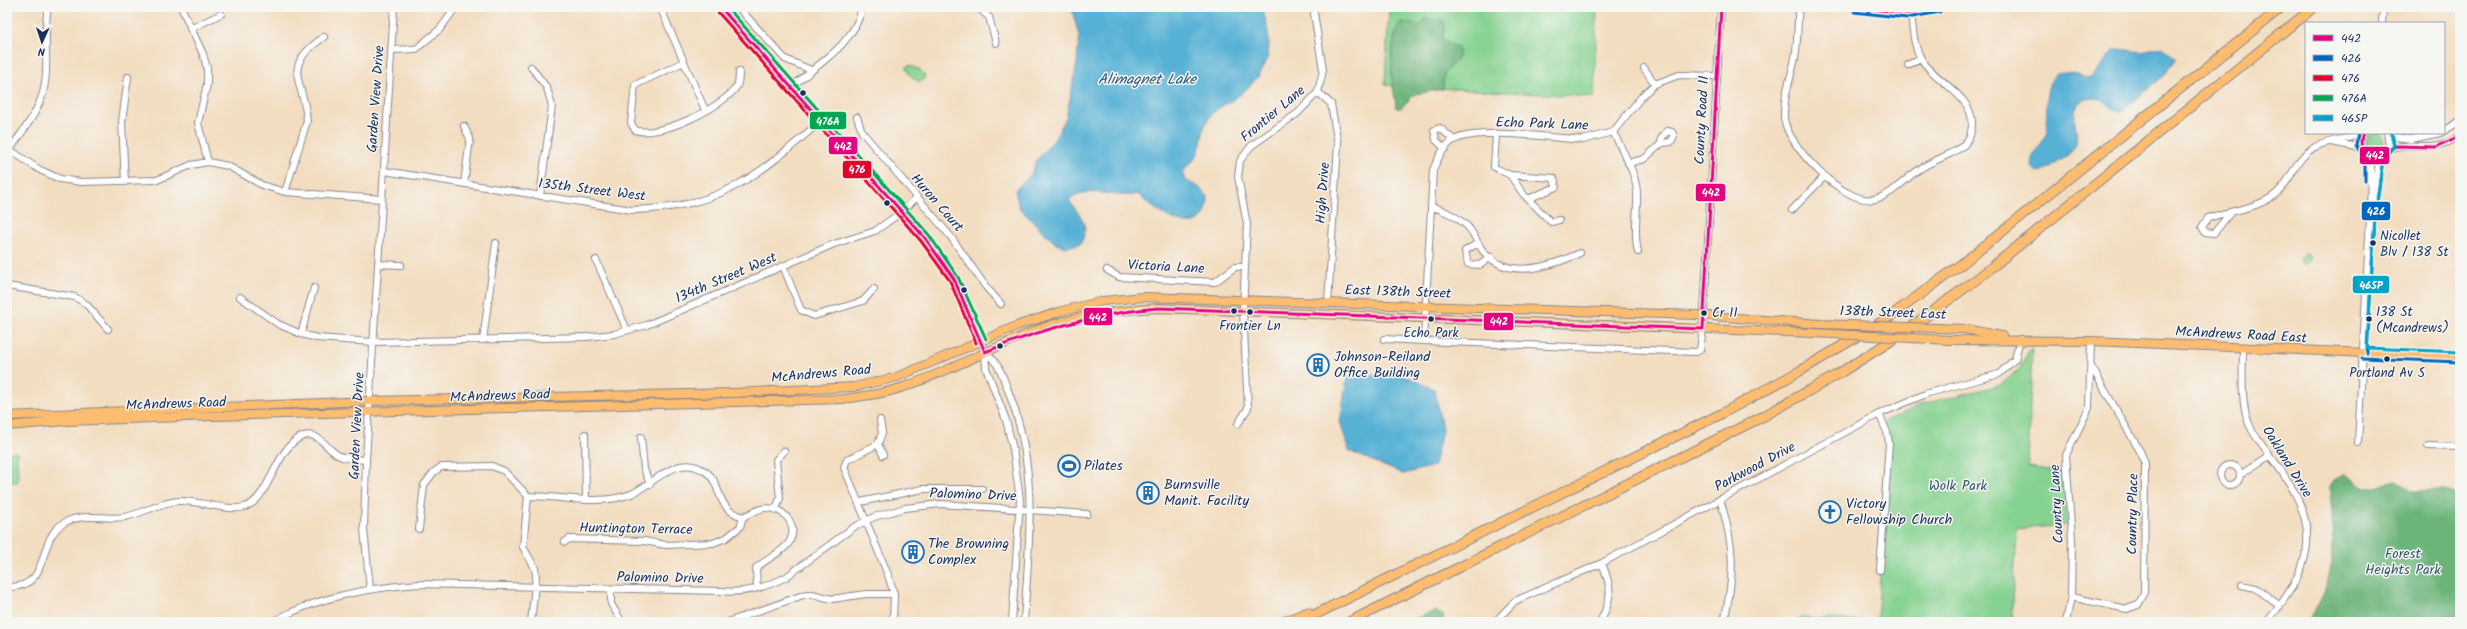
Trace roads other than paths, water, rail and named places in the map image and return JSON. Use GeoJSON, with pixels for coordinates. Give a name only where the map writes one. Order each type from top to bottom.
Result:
{"type":"FeatureCollection","features":[{"type":"Feature","properties":{"kind":"highway"},"geometry":{"type":"LineString","coordinates":[[1300,622],[1721,414],[1800,371],[1888,318],[1963,263],[2282,7]]}},
{"type":"Feature","properties":{"kind":"highway"},"geometry":{"type":"LineString","coordinates":[[1348,622],[1764,416],[1835,376],[1902,334],[1981,276],[2314,7]]}},
{"type":"Feature","properties":{"kind":"highway"},"geometry":{"type":"LineString","coordinates":[[1284,622],[1356,594]]}},
{"type":"Feature","properties":{"kind":"highway"},"geometry":{"type":"LineString","coordinates":[[1356,622],[1401,596]]}},
{"type":"Feature","properties":{"kind":"main road","name":"East 138th Street"},"geometry":{"type":"LineString","coordinates":[[981,341],[1051,314],[1103,301],[1151,296],[1704,315],[1820,324]]}},
{"type":"Feature","properties":{"kind":"main road","name":"East 138th Street"},"geometry":{"type":"LineString","coordinates":[[985,352],[1038,330],[1104,312],[1158,308],[1813,333]]}},
{"type":"Feature","properties":{"kind":"main road","name":"138th Street East"},"geometry":{"type":"LineString","coordinates":[[1820,324],[1965,329]]}},
{"type":"Feature","properties":{"kind":"main road","name":"McAndrews Road East"},"geometry":{"type":"LineString","coordinates":[[1965,329],[2020,339]]}},
{"type":"Feature","properties":{"kind":"main road","name":"138th Street East"},"geometry":{"type":"LineString","coordinates":[[1813,333],[1951,340]]}},
{"type":"Feature","properties":{"kind":"main road","name":"McAndrews Road East"},"geometry":{"type":"LineString","coordinates":[[1951,340],[2020,339],[2091,341],[2460,357]]}},
{"type":"Feature","properties":{"kind":"main road","name":"McAndrews Road"},"geometry":{"type":"LineString","coordinates":[[7,416],[370,401],[828,389],[874,383],[897,377],[981,341]]}},
{"type":"Feature","properties":{"kind":"main road","name":"McAndrews Road"},"geometry":{"type":"LineString","coordinates":[[7,426],[66,421],[213,416],[370,413],[844,399],[871,395],[908,385],[985,352]]}},
{"type":"Feature","properties":{"kind":"street"},"geometry":{"type":"LineString","coordinates":[[48,7],[44,37],[45,78],[42,95],[34,114],[8,152],[40,170],[60,179],[80,182],[157,180],[191,165],[208,162],[228,166],[262,185],[285,192],[382,200]]}},
{"type":"Feature","properties":{"kind":"street"},"geometry":{"type":"LineString","coordinates":[[181,7],[203,54],[207,68],[207,84],[198,123],[208,162]]}},
{"type":"Feature","properties":{"kind":"street","name":"Garden View Drive"},"geometry":{"type":"LineString","coordinates":[[370,589],[364,530],[366,460],[394,7]]}},
{"type":"Feature","properties":{"kind":"street"},"geometry":{"type":"LineString","coordinates":[[392,50],[406,51],[416,48],[440,29],[456,7]]}},
{"type":"Feature","properties":{"kind":"street"},"geometry":{"type":"LineString","coordinates":[[660,7],[705,110]]}},
{"type":"Feature","properties":{"kind":"street"},"geometry":{"type":"LineString","coordinates":[[720,7],[820,121],[903,211],[925,238],[954,279],[985,352],[986,368],[1006,420],[1013,449],[1018,480],[1020,509],[1012,622]]}},
{"type":"Feature","properties":{"kind":"street"},"geometry":{"type":"LineString","coordinates":[[738,7],[785,58],[811,70]]}},
{"type":"Feature","properties":{"kind":"street"},"geometry":{"type":"LineString","coordinates":[[791,87],[851,35],[860,20],[862,7]]}},
{"type":"Feature","properties":{"kind":"street"},"geometry":{"type":"LineString","coordinates":[[976,7],[989,17],[996,43]]}},
{"type":"Feature","properties":{"kind":"street","name":"Frontier Lane"},"geometry":{"type":"LineString","coordinates":[[1238,424],[1248,408],[1244,311],[1247,224],[1238,177],[1240,161],[1251,146],[1298,112],[1318,92],[1323,70],[1313,7]]}},
{"type":"Feature","properties":{"kind":"street","name":"County Road 11"},"geometry":{"type":"LineString","coordinates":[[1424,341],[1696,352],[1700,350],[1704,315],[1721,7]]}},
{"type":"Feature","properties":{"kind":"street"},"geometry":{"type":"LineString","coordinates":[[1799,7],[1795,57],[1785,98],[1784,118],[1788,132],[1795,145],[1825,176],[1842,191],[1863,200],[1875,199],[1889,193],[1920,168],[1957,150],[1966,142],[1973,126],[1969,108],[1930,72],[1920,58],[1914,41],[1911,13]]}},
{"type":"Feature","properties":{"kind":"street"},"geometry":{"type":"LineString","coordinates":[[1855,7],[1888,13],[1911,13],[1939,7]]}},
{"type":"Feature","properties":{"kind":"street"},"geometry":{"type":"LineString","coordinates":[[2382,7],[2382,22]]}},
{"type":"Feature","properties":{"kind":"street"},"geometry":{"type":"LineString","coordinates":[[190,29],[221,14]]}},
{"type":"Feature","properties":{"kind":"street"},"geometry":{"type":"LineString","coordinates":[[285,192],[307,121],[306,109],[297,84],[298,66],[303,53],[324,36]]}},
{"type":"Feature","properties":{"kind":"street"},"geometry":{"type":"LineString","coordinates":[[1908,65],[1920,58]]}},
{"type":"Feature","properties":{"kind":"street"},"geometry":{"type":"LineString","coordinates":[[684,62],[635,85],[632,126],[640,132],[653,131],[678,124],[722,102],[737,86],[739,71]]}},
{"type":"Feature","properties":{"kind":"street"},"geometry":{"type":"LineString","coordinates":[[531,67],[547,88],[552,106],[540,196]]}},
{"type":"Feature","properties":{"kind":"street"},"geometry":{"type":"LineString","coordinates":[[1644,68],[1656,84]]}},
{"type":"Feature","properties":{"kind":"street"},"geometry":{"type":"LineString","coordinates":[[1638,252],[1635,242],[1637,192],[1628,163],[1613,132],[1643,95],[1656,84],[1679,75],[1717,76]]}},
{"type":"Feature","properties":{"kind":"street"},"geometry":{"type":"LineString","coordinates":[[125,182],[122,122],[128,77]]}},
{"type":"Feature","properties":{"kind":"street","name":"High Drive"},"geometry":{"type":"LineString","coordinates":[[1318,92],[1331,104],[1338,144],[1328,303]]}},
{"type":"Feature","properties":{"kind":"street","name":"Huron Court"},"geometry":{"type":"LineString","coordinates":[[857,117],[862,132],[916,198],[951,237],[986,287],[1001,304]]}},
{"type":"Feature","properties":{"kind":"street","name":"135th Street West"},"geometry":{"type":"LineString","coordinates":[[384,171],[632,210],[664,209],[695,203],[728,192],[755,176],[820,121]]}},
{"type":"Feature","properties":{"kind":"street"},"geometry":{"type":"LineString","coordinates":[[2445,130],[2460,121]]}},
{"type":"Feature","properties":{"kind":"street"},"geometry":{"type":"LineString","coordinates":[[464,126],[470,139],[464,184]]}},
{"type":"Feature","properties":{"kind":"street"},"geometry":{"type":"LineString","coordinates":[[1445,149],[1434,136],[1434,130],[1440,128],[1445,130],[1454,140]]}},
{"type":"Feature","properties":{"kind":"street","name":"Echo Park Lane"},"geometry":{"type":"LineString","coordinates":[[1424,341],[1424,306],[1432,170],[1438,157],[1445,149],[1454,140],[1474,134],[1583,140],[1613,132]]}},
{"type":"Feature","properties":{"kind":"street"},"geometry":{"type":"LineString","coordinates":[[2231,212],[2214,233],[2205,232],[2202,227],[2208,218],[2260,202],[2276,194],[2287,182],[2300,159],[2312,149],[2325,142],[2358,134]]}},
{"type":"Feature","properties":{"kind":"street"},"geometry":{"type":"LineString","coordinates":[[2362,134],[2362,148]]}},
{"type":"Feature","properties":{"kind":"street"},"geometry":{"type":"LineString","coordinates":[[2387,150],[2388,134],[2411,139],[2435,134]]}},
{"type":"Feature","properties":{"kind":"street"},"geometry":{"type":"LineString","coordinates":[[1496,135],[1494,167],[1510,175],[1554,178],[1556,187],[1528,199]]}},
{"type":"Feature","properties":{"kind":"street"},"geometry":{"type":"LineString","coordinates":[[2368,154],[2380,155],[2387,150],[2401,145],[2436,147],[2460,136]]}},
{"type":"Feature","properties":{"kind":"street"},"geometry":{"type":"LineString","coordinates":[[2325,142],[2353,144],[2362,148],[2368,154],[2371,165],[2370,218],[2358,443]]}},
{"type":"Feature","properties":{"kind":"street"},"geometry":{"type":"LineString","coordinates":[[1628,163],[1644,159],[1662,143]]}},
{"type":"Feature","properties":{"kind":"street"},"geometry":{"type":"LineString","coordinates":[[2370,218],[2380,155]]}},
{"type":"Feature","properties":{"kind":"street"},"geometry":{"type":"LineString","coordinates":[[1510,175],[1528,199],[1551,222],[1559,220]]}},
{"type":"Feature","properties":{"kind":"street"},"geometry":{"type":"LineString","coordinates":[[1792,210],[1825,176]]}},
{"type":"Feature","properties":{"kind":"street","name":"134th Street West"},"geometry":{"type":"LineString","coordinates":[[240,297],[278,324],[300,334],[373,342],[587,337],[647,325],[783,266],[833,241],[875,231],[903,211],[916,198]]}},
{"type":"Feature","properties":{"kind":"street"},"geometry":{"type":"LineString","coordinates":[[1431,206],[1440,209],[1467,225],[1478,243],[1497,262],[1516,268],[1541,268],[1555,265],[1580,253]]}},
{"type":"Feature","properties":{"kind":"street"},"geometry":{"type":"LineString","coordinates":[[483,340],[496,243]]}},
{"type":"Feature","properties":{"kind":"street"},"geometry":{"type":"LineString","coordinates":[[1478,243],[1465,251],[1468,264],[1480,265],[1491,257]]}},
{"type":"Feature","properties":{"kind":"street"},"geometry":{"type":"LineString","coordinates":[[596,260],[627,330]]}},
{"type":"Feature","properties":{"kind":"street"},"geometry":{"type":"LineString","coordinates":[[378,264],[401,265]]}},
{"type":"Feature","properties":{"kind":"street"},"geometry":{"type":"LineString","coordinates":[[783,266],[801,310],[814,316],[863,301],[874,290]]}},
{"type":"Feature","properties":{"kind":"street","name":"Victoria Lane"},"geometry":{"type":"LineString","coordinates":[[1107,270],[1119,277],[1215,282],[1235,267],[1245,267]]}},
{"type":"Feature","properties":{"kind":"street"},"geometry":{"type":"LineString","coordinates":[[7,286],[75,297],[86,304],[108,328]]}},
{"type":"Feature","properties":{"kind":"street"},"geometry":{"type":"LineString","coordinates":[[300,334],[314,288]]}},
{"type":"Feature","properties":{"kind":"street"},"geometry":{"type":"LineString","coordinates":[[1384,339],[1424,341]]}},
{"type":"Feature","properties":{"kind":"street","name":"Parkwood Drive"},"geometry":{"type":"LineString","coordinates":[[1495,622],[1516,601],[1602,563],[1879,414],[1928,393],[1999,374],[2015,359],[2020,339]]}},
{"type":"Feature","properties":{"kind":"street","name":"Country Lane"},"geometry":{"type":"LineString","coordinates":[[2066,622],[2071,597],[2072,532],[2066,455],[2089,408],[2091,341]]}},
{"type":"Feature","properties":{"kind":"street","name":"Oakland Drive"},"geometry":{"type":"LineString","coordinates":[[2243,348],[2245,410],[2255,435],[2298,496],[2307,530],[2307,545],[2302,570],[2280,606],[2268,622]]}},
{"type":"Feature","properties":{"kind":"street"},"geometry":{"type":"LineString","coordinates":[[985,352],[997,363],[1023,434],[1029,474],[1031,510],[1024,622]]}},
{"type":"Feature","properties":{"kind":"street","name":"Country Place"},"geometry":{"type":"LineString","coordinates":[[2071,597],[2127,609],[2138,605],[2144,594],[2145,464],[2141,452],[2091,366]]}},
{"type":"Feature","properties":{"kind":"street"},"geometry":{"type":"LineString","coordinates":[[1879,414],[1887,432],[1889,443],[1880,570]]}},
{"type":"Feature","properties":{"kind":"street"},"geometry":{"type":"LineString","coordinates":[[880,420],[882,433],[878,444],[847,460],[844,467],[860,502],[865,522],[894,594],[893,622]]}},
{"type":"Feature","properties":{"kind":"street"},"geometry":{"type":"LineString","coordinates":[[585,434],[586,499]]}},
{"type":"Feature","properties":{"kind":"street"},"geometry":{"type":"LineString","coordinates":[[7,587],[19,587],[29,583],[35,576],[54,531],[72,519],[84,516],[124,517],[157,504],[178,501],[196,501],[235,508],[246,507],[258,497],[289,445],[302,437],[320,438],[342,457],[366,460]]}},
{"type":"Feature","properties":{"kind":"street"},"geometry":{"type":"LineString","coordinates":[[642,437],[644,469],[650,484]]}},
{"type":"Feature","properties":{"kind":"street"},"geometry":{"type":"LineString","coordinates":[[878,444],[883,455]]}},
{"type":"Feature","properties":{"kind":"street"},"geometry":{"type":"LineString","coordinates":[[2428,446],[2460,447]]}},
{"type":"Feature","properties":{"kind":"street"},"geometry":{"type":"LineString","coordinates":[[776,509],[780,498],[776,460],[784,451]]}},
{"type":"Feature","properties":{"kind":"street"},"geometry":{"type":"LineString","coordinates":[[2240,475],[2269,456]]}},
{"type":"Feature","properties":{"kind":"street"},"geometry":{"type":"LineString","coordinates":[[419,529],[424,485],[434,472],[441,467],[492,466],[504,471],[528,496],[619,499],[650,484],[670,469],[687,465],[701,468],[711,475],[727,508],[743,517],[765,507],[776,509],[788,517],[793,533],[790,542],[782,550],[768,557],[756,568],[757,588]]}},
{"type":"Feature","properties":{"kind":"street"},"geometry":{"type":"LineString","coordinates":[[860,502],[923,489],[982,489]]}},
{"type":"Feature","properties":{"kind":"street"},"geometry":{"type":"LineString","coordinates":[[528,496],[523,547],[535,568],[536,587],[531,622]]}},
{"type":"Feature","properties":{"kind":"street"},"geometry":{"type":"LineString","coordinates":[[1720,499],[1731,534],[1734,566],[1724,622]]}},
{"type":"Feature","properties":{"kind":"street","name":"Palomino Drive"},"geometry":{"type":"LineString","coordinates":[[272,622],[283,619],[320,602],[370,589],[418,584],[722,591],[737,593],[774,583],[799,569],[836,540],[865,522],[897,510],[929,505],[1087,514]]}},
{"type":"Feature","properties":{"kind":"street","name":"Huntington Terrace"},"geometry":{"type":"LineString","coordinates":[[565,542],[569,539],[644,541],[666,545],[712,543],[726,538],[740,527],[743,517]]}},
{"type":"Feature","properties":{"kind":"street"},"geometry":{"type":"LineString","coordinates":[[1600,622],[1609,604],[1610,584],[1602,563]]}},
{"type":"Feature","properties":{"kind":"street"},"geometry":{"type":"LineString","coordinates":[[2242,585],[2256,588],[2280,606]]}},
{"type":"Feature","properties":{"kind":"street"},"geometry":{"type":"LineString","coordinates":[[611,589],[611,604],[622,622]]}},
{"type":"Feature","properties":{"kind":"street"},"geometry":{"type":"LineString","coordinates":[[728,622],[806,594],[832,598],[866,594],[894,594]]}},
{"type":"Feature","properties":{"kind":"water","name":"Alimagnet Lake"},"geometry":{"type":"Polygon","coordinates":[[[1071,7],[1262,7],[1266,21],[1269,45],[1268,56],[1264,66],[1250,86],[1238,96],[1218,108],[1212,114],[1206,123],[1197,155],[1184,172],[1185,180],[1200,188],[1208,196],[1206,212],[1200,220],[1191,223],[1180,222],[1168,217],[1146,202],[1138,194],[1121,195],[1093,192],[1084,193],[1076,195],[1069,200],[1083,221],[1085,232],[1083,238],[1080,244],[1066,247],[1056,244],[1019,208],[1015,190],[1031,175],[1036,161],[1054,140],[1066,118],[1077,63],[1079,36],[1071,7]]]}},
{"type":"Feature","properties":{"kind":"water"},"geometry":{"type":"Polygon","coordinates":[[[2162,47],[2177,59],[2165,75],[2121,111],[2117,111],[2097,98],[2083,100],[2075,111],[2077,141],[2075,146],[2059,162],[2039,173],[2033,169],[2031,164],[2032,158],[2048,131],[2046,104],[2049,85],[2052,78],[2058,74],[2067,72],[2085,78],[2091,78],[2113,51],[2120,49],[2143,52],[2162,47]]]}},
{"type":"Feature","properties":{"kind":"water"},"geometry":{"type":"Polygon","coordinates":[[[1397,372],[1435,390],[1442,430],[1434,466],[1403,474],[1349,451],[1340,422],[1347,378],[1397,372]]]}},
{"type":"Feature","properties":{"kind":"place","name":"Nicollet Blv / 138 St"},"geometry":{"type":"Point","coordinates":[2373,243]}},
{"type":"Feature","properties":{"kind":"place","name":"Frontier Ln"},"geometry":{"type":"Point","coordinates":[1250,312]}},
{"type":"Feature","properties":{"kind":"place","name":"Cr 11"},"geometry":{"type":"Point","coordinates":[1704,313]}},
{"type":"Feature","properties":{"kind":"place","name":"Echo Park"},"geometry":{"type":"Point","coordinates":[1431,319]}},
{"type":"Feature","properties":{"kind":"place","name":"138 St (Mcandrews)"},"geometry":{"type":"Point","coordinates":[2369,319]}},
{"type":"Feature","properties":{"kind":"place","name":"Portland Av S"},"geometry":{"type":"Point","coordinates":[2387,359]}},
{"type":"Feature","properties":{"kind":"place","name":"Johnson-Reiland Office Building"},"geometry":{"type":"Point","coordinates":[1318,365]}},
{"type":"Feature","properties":{"kind":"place","name":"Pilates"},"geometry":{"type":"Point","coordinates":[1069,466]}},
{"type":"Feature","properties":{"kind":"place","name":"Burnsville Manit. Facility"},"geometry":{"type":"Point","coordinates":[1148,493]}},
{"type":"Feature","properties":{"kind":"place","name":"Victory Fellowship Church"},"geometry":{"type":"Point","coordinates":[1830,512]}},
{"type":"Feature","properties":{"kind":"place","name":"The Browning Complex"},"geometry":{"type":"Point","coordinates":[913,552]}},
{"type":"Feature","properties":{"kind":"park label","name":"Wolk Park"},"geometry":{"type":"Point","coordinates":[1958,486]}},
{"type":"Feature","properties":{"kind":"park label","name":"Forest Heights Park"},"geometry":{"type":"Point","coordinates":[2403,562]}}]}
